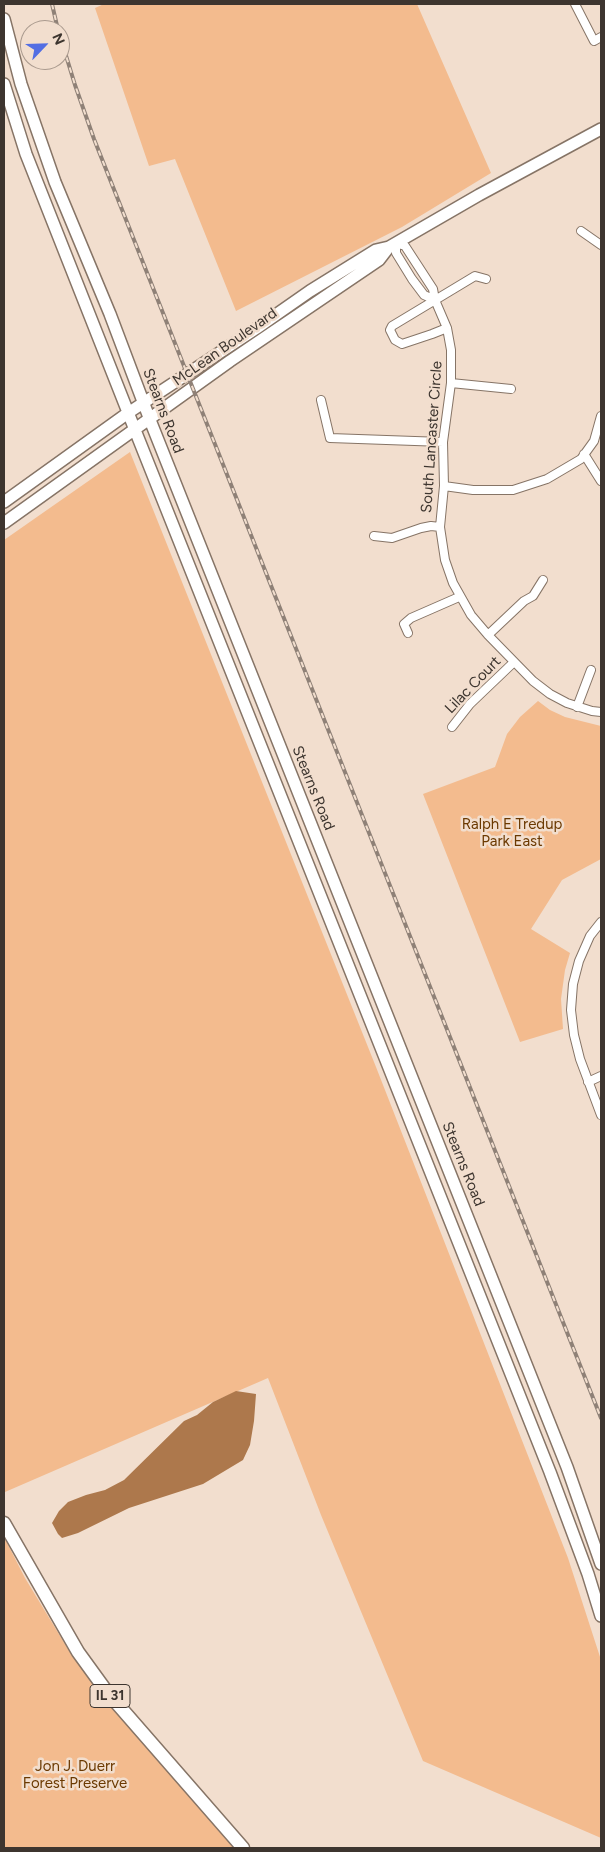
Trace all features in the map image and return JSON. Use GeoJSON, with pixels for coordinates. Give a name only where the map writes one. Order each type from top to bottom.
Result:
{"type":"FeatureCollection","features":[{"type":"Feature","properties":{"kind":"main road","name":"Stearns Road"},"geometry":{"type":"LineString","coordinates":[[4,20],[21,84],[55,182],[110,314],[150,420],[567,1467],[601,1564]]}},
{"type":"Feature","properties":{"kind":"main road"},"geometry":{"type":"LineString","coordinates":[[4,84],[26,154],[550,1472],[588,1574],[601,1616]]}},
{"type":"Feature","properties":{"kind":"main road","name":"McLean Boulevard"},"geometry":{"type":"LineString","coordinates":[[4,502],[128,413],[376,250],[393,245],[479,195],[601,129]]}},
{"type":"Feature","properties":{"kind":"main road","name":"McLean Boulevard"},"geometry":{"type":"LineString","coordinates":[[4,523],[230,361],[379,260],[393,245]]}},
{"type":"Feature","properties":{"kind":"main road","name":"IL 31"},"geometry":{"type":"LineString","coordinates":[[4,1523],[78,1652],[107,1692],[244,1848]]}},
{"type":"Feature","properties":{"kind":"street"},"geometry":{"type":"LineString","coordinates":[[575,4],[598,39]]}},
{"type":"Feature","properties":{"kind":"street"},"geometry":{"type":"LineString","coordinates":[[581,231],[601,245]]}},
{"type":"Feature","properties":{"kind":"street","name":"South Lancaster Circle"},"geometry":{"type":"LineString","coordinates":[[435,300],[424,295],[412,279],[393,245],[405,246],[433,289],[451,350],[450,383],[443,442],[444,486],[440,527],[446,560],[460,597],[470,615],[533,681],[550,694],[577,707],[601,712]]}},
{"type":"Feature","properties":{"kind":"street"},"geometry":{"type":"LineString","coordinates":[[446,328],[402,344],[391,333],[392,326],[475,276],[486,279]]}},
{"type":"Feature","properties":{"kind":"street"},"geometry":{"type":"LineString","coordinates":[[450,383],[511,389]]}},
{"type":"Feature","properties":{"kind":"street"},"geometry":{"type":"LineString","coordinates":[[321,400],[330,438],[443,442]]}},
{"type":"Feature","properties":{"kind":"street"},"geometry":{"type":"LineString","coordinates":[[444,486],[473,490],[513,490],[547,479],[581,459],[594,441],[601,416]]}},
{"type":"Feature","properties":{"kind":"street"},"geometry":{"type":"LineString","coordinates":[[584,454],[601,480]]}},
{"type":"Feature","properties":{"kind":"street"},"geometry":{"type":"LineString","coordinates":[[374,536],[392,538],[421,528],[440,527]]}},
{"type":"Feature","properties":{"kind":"street"},"geometry":{"type":"LineString","coordinates":[[488,635],[519,605],[533,596],[543,580]]}},
{"type":"Feature","properties":{"kind":"street"},"geometry":{"type":"LineString","coordinates":[[408,633],[404,624],[412,618],[460,597]]}},
{"type":"Feature","properties":{"kind":"street","name":"Lilac Court"},"geometry":{"type":"LineString","coordinates":[[452,727],[470,704],[514,662]]}},
{"type":"Feature","properties":{"kind":"street"},"geometry":{"type":"LineString","coordinates":[[577,707],[592,670]]}},
{"type":"Feature","properties":{"kind":"street"},"geometry":{"type":"LineString","coordinates":[[601,922],[590,936],[579,961],[573,984],[572,1010],[574,1035],[580,1059],[601,1114]]}},
{"type":"Feature","properties":{"kind":"street"},"geometry":{"type":"LineString","coordinates":[[588,1082],[601,1076]]}},
{"type":"Feature","properties":{"kind":"green space"},"geometry":{"type":"Polygon","coordinates":[[[104,4],[417,4],[491,173],[402,227],[236,311],[175,159],[149,166],[95,8],[104,4]]]}},
{"type":"Feature","properties":{"kind":"green space"},"geometry":{"type":"Polygon","coordinates":[[[130,452],[376,1067],[568,1558],[601,1660],[601,1838],[423,1761],[321,1515],[268,1378],[5,1492],[4,540],[130,452]]]}},
{"type":"Feature","properties":{"kind":"green space","name":"Ralph E Tredup Park East"},"geometry":{"type":"Polygon","coordinates":[[[538,701],[550,710],[565,717],[601,726],[601,859],[562,880],[531,929],[570,953],[565,970],[561,999],[563,1029],[520,1042],[423,794],[495,767],[507,734],[520,717],[538,701]]]}},
{"type":"Feature","properties":{"kind":"green space","name":"Jon J. Duerr Forest Preserve"},"geometry":{"type":"Polygon","coordinates":[[[4,1537],[25,1578],[71,1654],[114,1711],[236,1848],[4,1848],[4,1537]]]}},
{"type":"Feature","properties":{"kind":"shaded area"},"geometry":{"type":"Polygon","coordinates":[[[236,1391],[256,1394],[250,1445],[243,1460],[203,1484],[129,1508],[78,1533],[62,1538],[58,1534],[52,1523],[59,1511],[68,1502],[105,1490],[124,1480],[184,1421],[197,1415],[213,1402],[236,1391]]]}},
{"type":"Feature","properties":{"kind":"railway"},"geometry":{"type":"LineString","coordinates":[[52,4],[56,20]]}},
{"type":"Feature","properties":{"kind":"railway"},"geometry":{"type":"LineString","coordinates":[[70,69],[94,139],[601,1418]]}}]}
